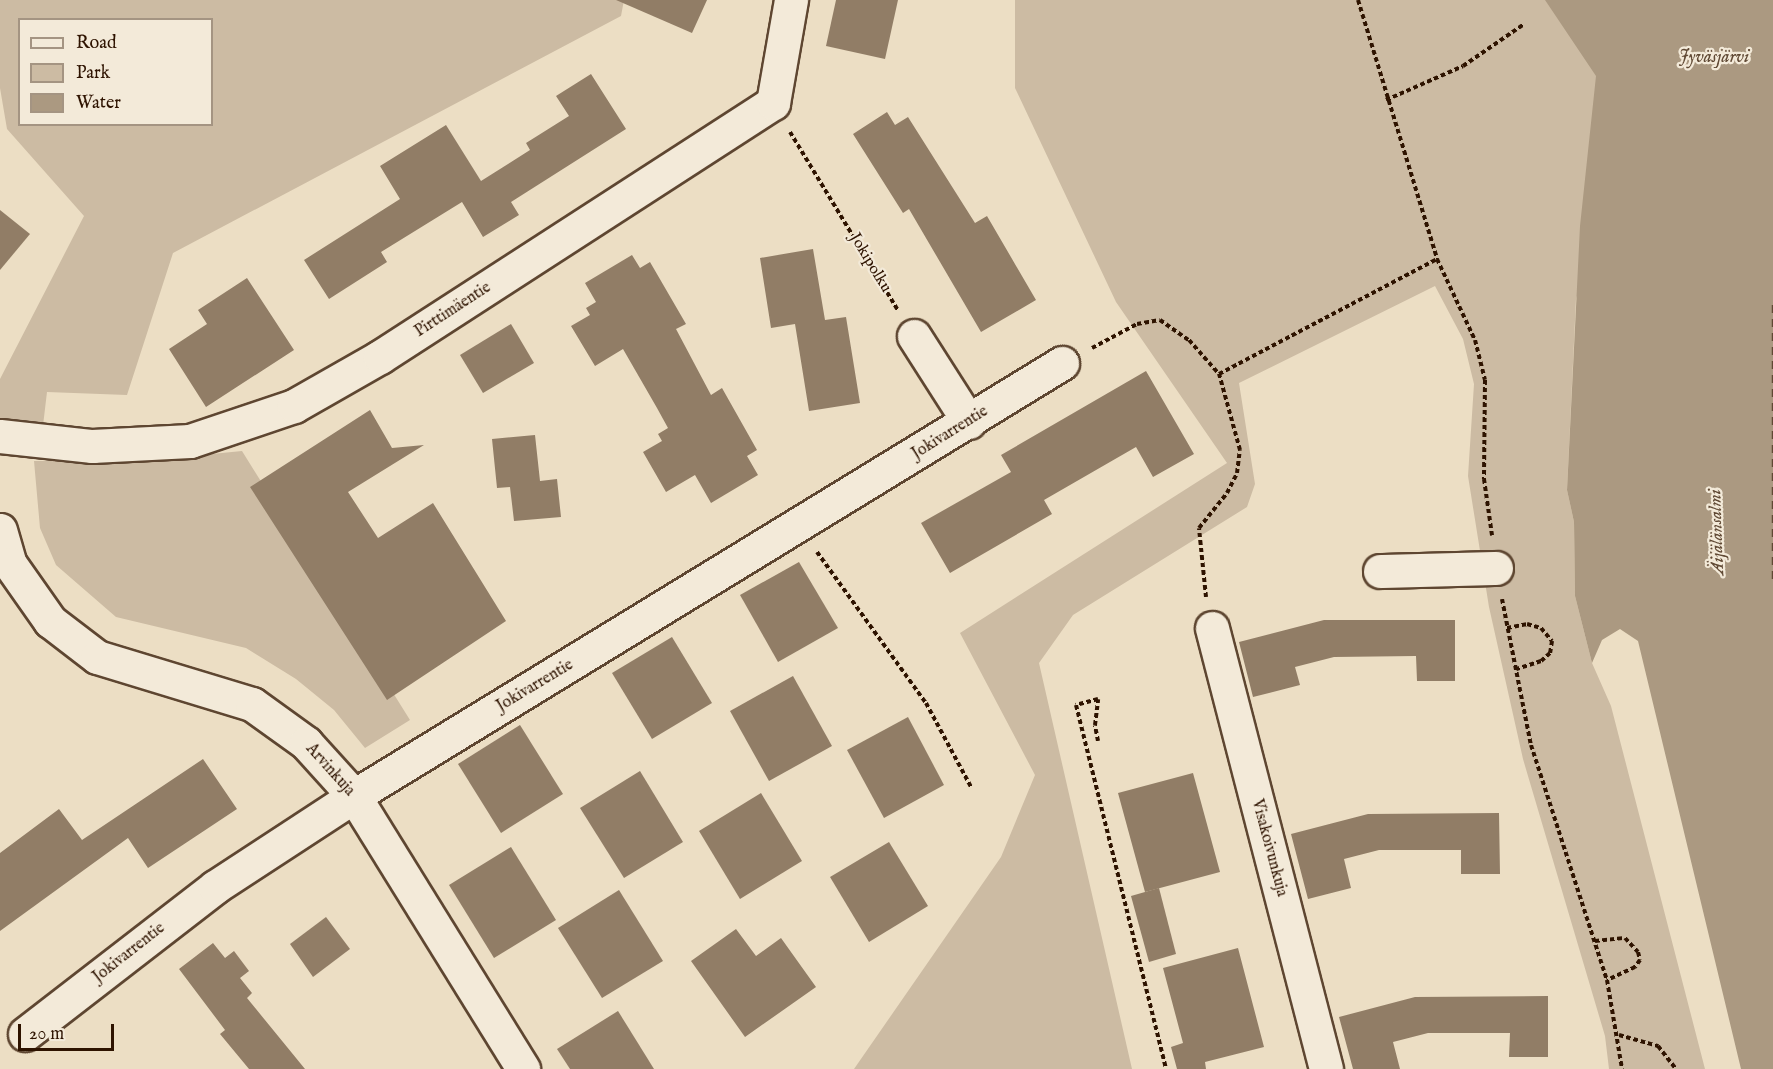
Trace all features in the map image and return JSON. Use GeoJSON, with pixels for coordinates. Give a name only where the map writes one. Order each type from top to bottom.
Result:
{"type":"FeatureCollection","features":[{"type":"Feature","properties":{"kind":"street"},"geometry":{"type":"LineString","coordinates":[[773,103],[791,0]]}},
{"type":"Feature","properties":{"kind":"street","name":"Pirttimäentie"},"geometry":{"type":"LineString","coordinates":[[0,436],[92,446],[190,441],[294,406],[380,357],[773,103]]}},
{"type":"Feature","properties":{"kind":"street"},"geometry":{"type":"LineString","coordinates":[[914,336],[969,422]]}},
{"type":"Feature","properties":{"kind":"street","name":"Jokivarrentie"},"geometry":{"type":"LineString","coordinates":[[25,1034],[214,887],[354,796],[969,422],[1062,363]]}},
{"type":"Feature","properties":{"kind":"street","name":"Arvinkuja"},"geometry":{"type":"LineString","coordinates":[[0,530],[10,564],[50,621],[97,657],[252,704],[306,743],[354,796],[523,1069]]}},
{"type":"Feature","properties":{"kind":"street"},"geometry":{"type":"LineString","coordinates":[[1380,571],[1497,568]]}},
{"type":"Feature","properties":{"kind":"street","name":"Visakoivunkuja"},"geometry":{"type":"LineString","coordinates":[[1212,628],[1326,1069]]}},
{"type":"Feature","properties":{"kind":"path"},"geometry":{"type":"LineString","coordinates":[[1386,100],[1463,66],[1524,24]]}},
{"type":"Feature","properties":{"kind":"path","name":"Jokipolku"},"geometry":{"type":"LineString","coordinates":[[773,103],[914,336]]}},
{"type":"Feature","properties":{"kind":"path"},"geometry":{"type":"LineString","coordinates":[[1219,374],[1437,259]]}},
{"type":"Feature","properties":{"kind":"path"},"geometry":{"type":"LineString","coordinates":[[1062,363],[1137,324],[1160,320],[1189,340],[1219,374],[1240,450],[1237,473],[1227,493],[1199,528],[1202,569],[1212,628]]}},
{"type":"Feature","properties":{"kind":"path"},"geometry":{"type":"LineString","coordinates":[[798,526],[926,703],[971,787]]}},
{"type":"Feature","properties":{"kind":"path"},"geometry":{"type":"LineString","coordinates":[[1507,628],[1527,624],[1541,628],[1552,641],[1550,653],[1541,661],[1516,669]]}},
{"type":"Feature","properties":{"kind":"path"},"geometry":{"type":"LineString","coordinates":[[1098,741],[1095,725],[1098,699],[1076,705],[1166,1069]]}},
{"type":"Feature","properties":{"kind":"path"},"geometry":{"type":"LineString","coordinates":[[1595,941],[1625,938],[1638,952],[1640,960],[1635,968],[1607,980]]}},
{"type":"Feature","properties":{"kind":"path"},"geometry":{"type":"LineString","coordinates":[[1619,1035],[1658,1046],[1676,1069]]}},
{"type":"Feature","properties":{"kind":"green space"},"geometry":{"type":"Polygon","coordinates":[[[0,0],[624,0],[621,16],[173,253],[127,395],[47,392],[42,434],[0,425],[0,379],[84,216],[7,129],[0,88],[0,0]]]}},
{"type":"Feature","properties":{"kind":"green space"},"geometry":{"type":"Polygon","coordinates":[[[1015,0],[1665,0],[1576,299],[1567,490],[1574,522],[1575,596],[1592,663],[1611,706],[1705,1069],[1609,1069],[1605,1036],[1523,759],[1489,607],[1468,476],[1474,384],[1463,339],[1435,286],[1239,383],[1255,484],[1247,507],[1073,615],[1039,663],[1132,1069],[854,1069],[1001,857],[1035,775],[960,633],[1227,463],[1116,302],[1015,88],[1015,0]]]}},
{"type":"Feature","properties":{"kind":"green space"},"geometry":{"type":"Polygon","coordinates":[[[242,451],[410,720],[365,748],[334,710],[296,679],[246,648],[116,617],[56,565],[40,528],[34,461],[141,461],[242,451]]]}},
{"type":"Feature","properties":{"kind":"water"},"geometry":{"type":"Polygon","coordinates":[[[1545,0],[1773,0],[1773,1069],[1741,1069],[1638,641],[1620,629],[1602,640],[1592,663],[1575,596],[1574,522],[1567,490],[1580,226],[1596,76],[1545,0]]]}},
{"type":"Feature","properties":{"kind":"building"},"geometry":{"type":"Polygon","coordinates":[[[616,0],[707,0],[692,33],[616,0]]]}},
{"type":"Feature","properties":{"kind":"building"},"geometry":{"type":"Polygon","coordinates":[[[836,0],[898,0],[885,59],[826,46],[836,0]]]}},
{"type":"Feature","properties":{"kind":"building"},"geometry":{"type":"Polygon","coordinates":[[[591,74],[626,129],[511,202],[519,215],[483,237],[462,202],[381,252],[387,262],[329,299],[304,260],[400,199],[380,166],[446,125],[481,181],[530,150],[526,143],[569,116],[556,96],[591,74]]]}},
{"type":"Feature","properties":{"kind":"building"},"geometry":{"type":"Polygon","coordinates":[[[887,112],[895,125],[908,117],[975,223],[987,216],[1036,300],[981,332],[909,209],[903,213],[853,134],[887,112]]]}},
{"type":"Feature","properties":{"kind":"building"},"geometry":{"type":"Polygon","coordinates":[[[0,210],[30,234],[0,270],[0,210]]]}},
{"type":"Feature","properties":{"kind":"building"},"geometry":{"type":"Polygon","coordinates":[[[813,249],[825,320],[846,317],[860,403],[809,411],[795,324],[771,328],[760,258],[813,249]]]}},
{"type":"Feature","properties":{"kind":"building"},"geometry":{"type":"Polygon","coordinates":[[[632,255],[640,268],[650,262],[686,324],[676,329],[711,395],[722,388],[757,450],[747,456],[758,475],[711,503],[695,475],[666,492],[643,452],[662,441],[658,434],[668,428],[657,408],[623,349],[595,366],[571,326],[590,315],[586,308],[596,302],[585,283],[632,255]]]}},
{"type":"Feature","properties":{"kind":"building"},"geometry":{"type":"Polygon","coordinates":[[[247,278],[294,350],[206,407],[169,349],[207,324],[198,310],[247,278]]]}},
{"type":"Feature","properties":{"kind":"building"},"geometry":{"type":"Polygon","coordinates":[[[511,324],[534,363],[483,393],[460,355],[511,324]]]}},
{"type":"Feature","properties":{"kind":"building"},"geometry":{"type":"Polygon","coordinates":[[[1146,371],[1194,454],[1153,477],[1136,447],[1044,500],[1052,514],[950,573],[921,523],[1011,472],[1001,455],[1146,371]]]}},
{"type":"Feature","properties":{"kind":"building"},"geometry":{"type":"Polygon","coordinates":[[[370,410],[392,448],[424,445],[348,492],[378,538],[433,503],[506,621],[387,700],[250,487],[370,410]]]}},
{"type":"Feature","properties":{"kind":"building"},"geometry":{"type":"Polygon","coordinates":[[[535,435],[540,481],[557,479],[561,517],[514,521],[510,487],[497,488],[492,439],[535,435]]]}},
{"type":"Feature","properties":{"kind":"building"},"geometry":{"type":"Polygon","coordinates":[[[799,562],[838,628],[778,662],[740,595],[799,562]]]}},
{"type":"Feature","properties":{"kind":"building"},"geometry":{"type":"Polygon","coordinates":[[[1324,620],[1455,620],[1455,681],[1417,681],[1416,656],[1334,657],[1295,667],[1300,685],[1253,697],[1239,642],[1324,620]]]}},
{"type":"Feature","properties":{"kind":"building"},"geometry":{"type":"Polygon","coordinates":[[[672,637],[712,703],[652,739],[612,673],[672,637]]]}},
{"type":"Feature","properties":{"kind":"building"},"geometry":{"type":"Polygon","coordinates":[[[793,676],[832,746],[769,781],[730,711],[793,676]]]}},
{"type":"Feature","properties":{"kind":"building"},"geometry":{"type":"Polygon","coordinates":[[[908,717],[944,785],[884,818],[847,750],[908,717]]]}},
{"type":"Feature","properties":{"kind":"building"},"geometry":{"type":"Polygon","coordinates":[[[520,725],[563,794],[501,833],[458,764],[520,725]]]}},
{"type":"Feature","properties":{"kind":"building"},"geometry":{"type":"Polygon","coordinates":[[[203,759],[237,809],[148,868],[128,838],[0,931],[0,853],[59,809],[82,840],[203,759]]]}},
{"type":"Feature","properties":{"kind":"building"},"geometry":{"type":"Polygon","coordinates":[[[640,771],[683,842],[624,878],[580,808],[640,771]]]}},
{"type":"Feature","properties":{"kind":"building"},"geometry":{"type":"Polygon","coordinates":[[[1193,773],[1220,872],[1145,892],[1118,793],[1193,773]]]}},
{"type":"Feature","properties":{"kind":"building"},"geometry":{"type":"Polygon","coordinates":[[[761,793],[802,861],[740,899],[699,831],[761,793]]]}},
{"type":"Feature","properties":{"kind":"building"},"geometry":{"type":"Polygon","coordinates":[[[1499,813],[1500,874],[1461,874],[1461,850],[1379,850],[1344,859],[1351,888],[1308,899],[1291,834],[1368,814],[1499,813]]]}},
{"type":"Feature","properties":{"kind":"building"},"geometry":{"type":"Polygon","coordinates":[[[889,842],[928,906],[869,942],[830,877],[889,842]]]}},
{"type":"Feature","properties":{"kind":"building"},"geometry":{"type":"Polygon","coordinates":[[[511,847],[556,920],[494,958],[449,885],[511,847]]]}},
{"type":"Feature","properties":{"kind":"building"},"geometry":{"type":"Polygon","coordinates":[[[1159,888],[1176,954],[1149,962],[1131,896],[1159,888]]]}},
{"type":"Feature","properties":{"kind":"building"},"geometry":{"type":"Polygon","coordinates":[[[619,890],[663,961],[602,998],[558,928],[619,890]]]}},
{"type":"Feature","properties":{"kind":"building"},"geometry":{"type":"Polygon","coordinates":[[[326,917],[350,949],[313,977],[290,944],[326,917]]]}},
{"type":"Feature","properties":{"kind":"building"},"geometry":{"type":"Polygon","coordinates":[[[736,929],[756,956],[781,938],[816,987],[745,1037],[691,961],[736,929]]]}},
{"type":"Feature","properties":{"kind":"building"},"geometry":{"type":"Polygon","coordinates":[[[213,943],[225,958],[234,951],[249,971],[240,978],[252,993],[247,998],[305,1069],[249,1069],[220,1034],[225,1030],[179,969],[213,943]]]}},
{"type":"Feature","properties":{"kind":"building"},"geometry":{"type":"Polygon","coordinates":[[[1238,948],[1264,1047],[1205,1062],[1206,1069],[1177,1069],[1171,1047],[1183,1043],[1163,968],[1238,948]]]}},
{"type":"Feature","properties":{"kind":"building"},"geometry":{"type":"Polygon","coordinates":[[[1548,996],[1548,1057],[1509,1057],[1510,1033],[1428,1033],[1393,1042],[1400,1069],[1353,1069],[1339,1017],[1415,997],[1548,996]]]}},
{"type":"Feature","properties":{"kind":"building"},"geometry":{"type":"Polygon","coordinates":[[[618,1011],[654,1069],[570,1069],[557,1049],[618,1011]]]}},
{"type":"Feature","properties":{"kind":"ferry route"},"geometry":{"type":"LineString","coordinates":[[1773,305],[1773,581]]}},
{"type":"Feature","properties":{"kind":"water label","name":"Jyväsjärvi"},"geometry":{"type":"Point","coordinates":[1714,58]}},
{"type":"Feature","properties":{"kind":"water label","name":"Äijälänsalmi"},"geometry":{"type":"Point","coordinates":[1718,532]}}]}
